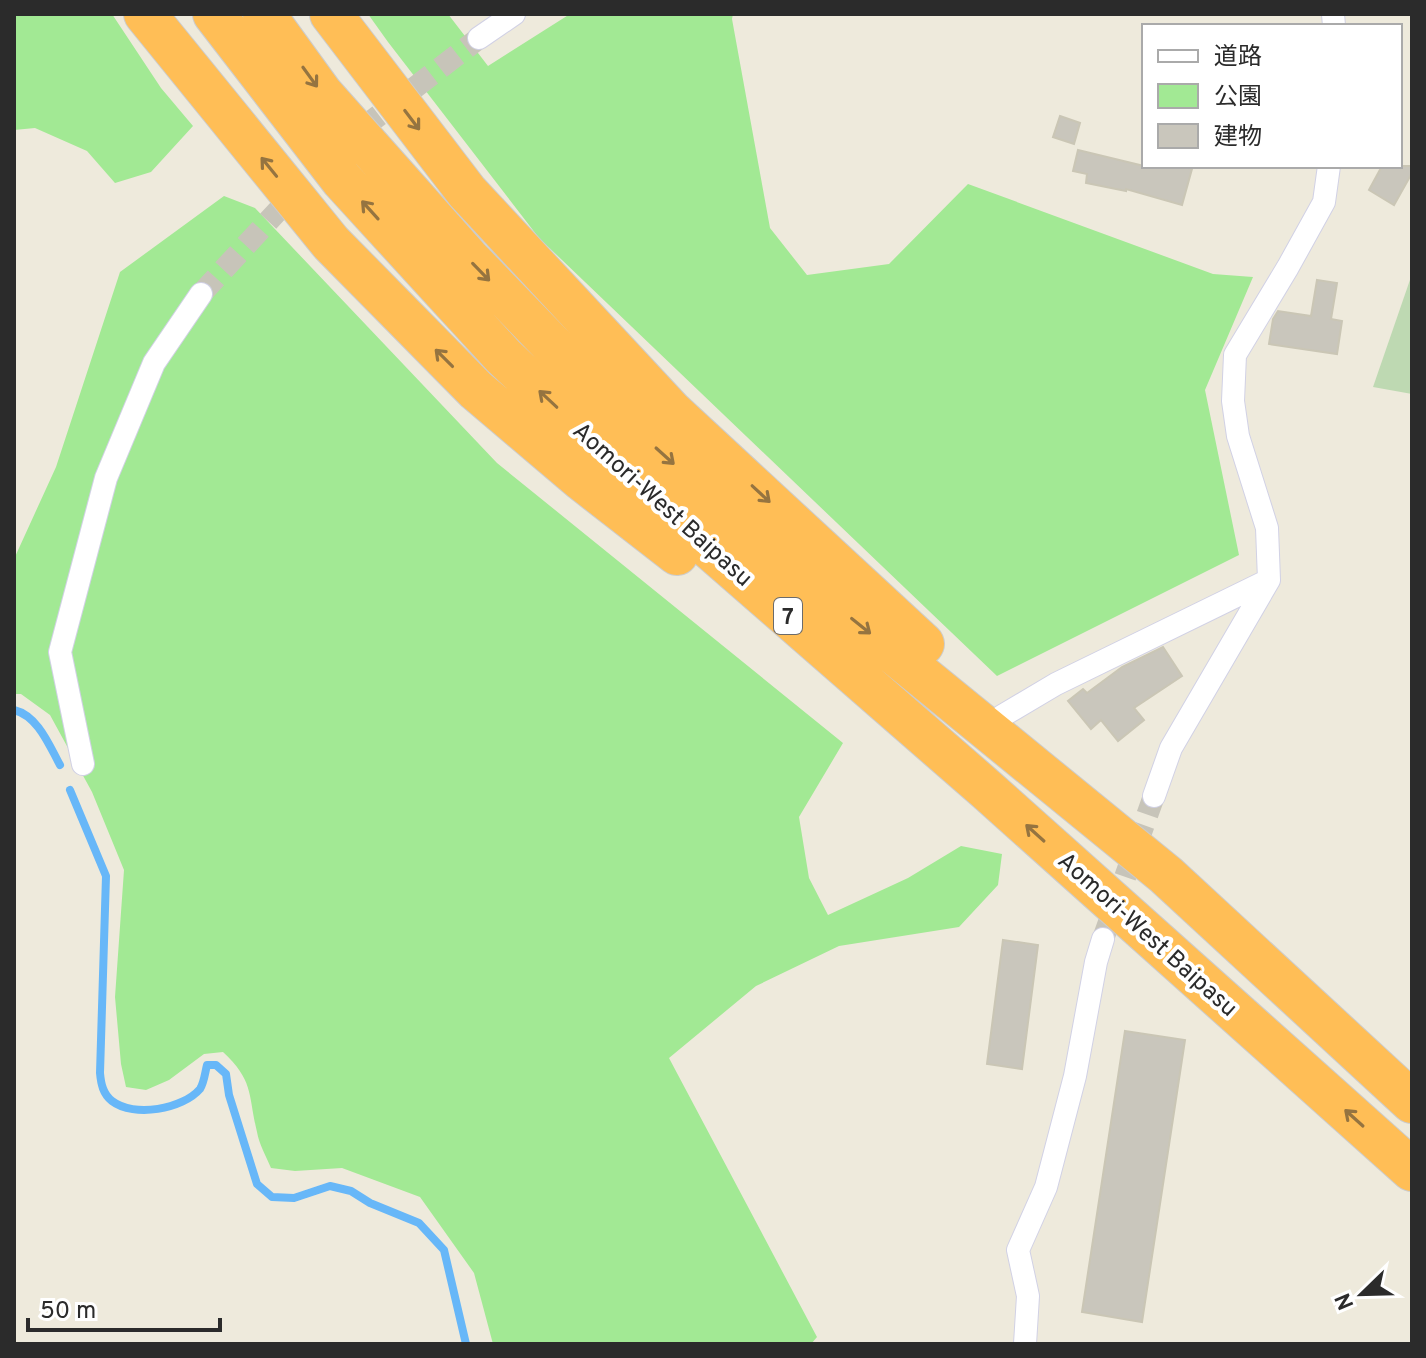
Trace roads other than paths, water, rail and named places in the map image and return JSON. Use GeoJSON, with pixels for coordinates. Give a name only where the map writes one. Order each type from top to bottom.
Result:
{"type":"FeatureCollection","features":[{"type":"Feature","properties":{"kind":"highway"},"geometry":{"type":"LineString","coordinates":[[145,14],[331,243],[476,390],[606,499],[987,790]]}},
{"type":"Feature","properties":{"kind":"highway","name":"Aomori-West Baipasu"},"geometry":{"type":"LineString","coordinates":[[214,14],[342,180],[503,356],[660,505],[987,790],[1412,1170]]}},
{"type":"Feature","properties":{"kind":"highway","name":"Aomori-West Baipasu"},"geometry":{"type":"LineString","coordinates":[[264,14],[332,106],[468,258],[619,414],[787,566],[1166,875],[1412,1102]]}},
{"type":"Feature","properties":{"kind":"highway"},"geometry":{"type":"LineString","coordinates":[[331,14],[467,192],[672,412],[1002,716],[1166,875]]}},
{"type":"Feature","properties":{"kind":"street"},"geometry":{"type":"LineString","coordinates":[[479,38],[514,14]]}},
{"type":"Feature","properties":{"kind":"street"},"geometry":{"type":"LineString","coordinates":[[1154,796],[1171,748],[1269,580],[1267,528],[1238,436],[1233,401],[1235,355],[1324,202],[1329,168]]}},
{"type":"Feature","properties":{"kind":"street"},"geometry":{"type":"LineString","coordinates":[[83,764],[60,652],[106,478],[154,363],[201,294]]}},
{"type":"Feature","properties":{"kind":"street"},"geometry":{"type":"LineString","coordinates":[[1002,716],[1056,684],[1269,580]]}},
{"type":"Feature","properties":{"kind":"street"},"geometry":{"type":"LineString","coordinates":[[1025,1344],[1028,1296],[1018,1250],[1046,1187],[1075,1076],[1103,939]]}},
{"type":"Feature","properties":{"kind":"waterway"},"geometry":{"type":"LineString","coordinates":[[14,710],[30,718],[36,725],[60,765]]}},
{"type":"Feature","properties":{"kind":"waterway"},"geometry":{"type":"LineString","coordinates":[[70,790],[106,876],[100,1073],[106,1095],[121,1106],[133,1109],[170,1106],[182,1102],[200,1089],[207,1065],[216,1065],[226,1074],[229,1095],[257,1184],[272,1197],[294,1198],[330,1186],[351,1191],[370,1203],[419,1223],[444,1250],[466,1344]]}},
{"type":"Feature","properties":{"kind":"tunnel"},"geometry":{"type":"LineString","coordinates":[[201,294],[334,150],[479,38]]}},
{"type":"Feature","properties":{"kind":"tunnel"},"geometry":{"type":"LineString","coordinates":[[1103,939],[1154,796]]}}]}
